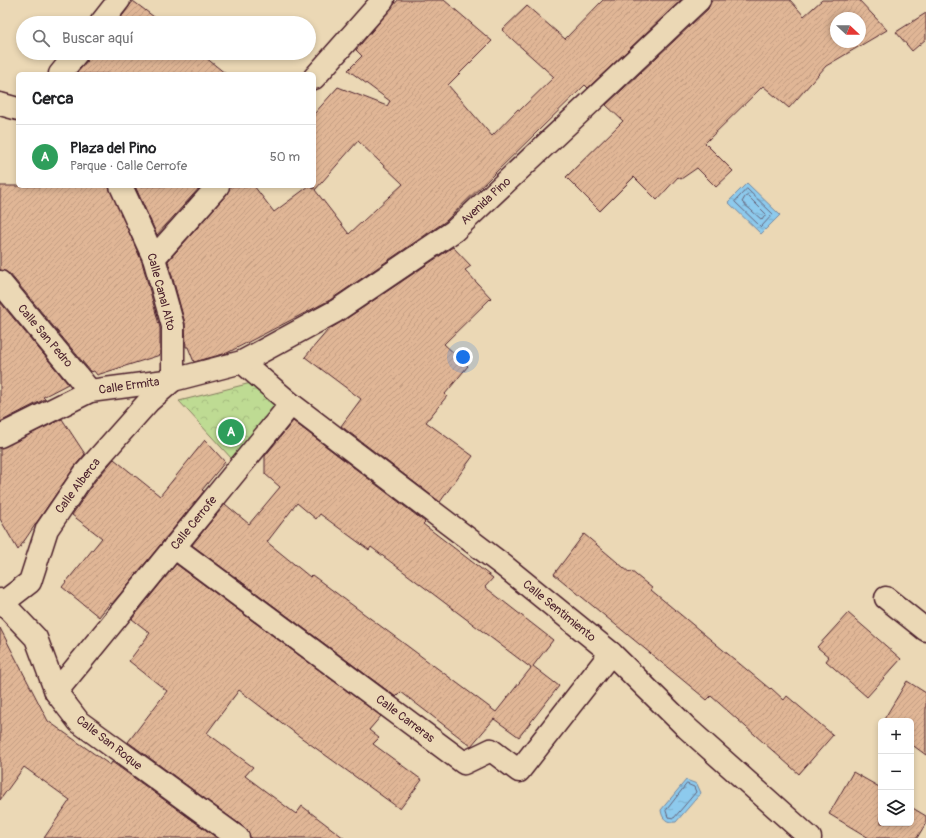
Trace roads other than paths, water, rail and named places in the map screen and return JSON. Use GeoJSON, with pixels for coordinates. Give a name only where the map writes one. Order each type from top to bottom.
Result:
{"type":"FeatureCollection","features":[{"type":"Feature","properties":{"kind":"street"},"geometry":{"type":"LineString","coordinates":[[106,16],[119,0]]}},
{"type":"Feature","properties":{"kind":"street"},"geometry":{"type":"LineString","coordinates":[[316,76],[383,0]]}},
{"type":"Feature","properties":{"kind":"street","name":"Avenida Pino"},"geometry":{"type":"LineString","coordinates":[[242,362],[336,311],[454,231],[699,0]]}},
{"type":"Feature","properties":{"kind":"street"},"geometry":{"type":"LineString","coordinates":[[62,72],[71,60]]}},
{"type":"Feature","properties":{"kind":"street"},"geometry":{"type":"LineString","coordinates":[[0,104],[16,108]]}},
{"type":"Feature","properties":{"kind":"street","name":"Calle Canal Alto"},"geometry":{"type":"LineString","coordinates":[[122,188],[154,258],[173,326],[173,380]]}},
{"type":"Feature","properties":{"kind":"street"},"geometry":{"type":"LineString","coordinates":[[154,258],[216,188]]}},
{"type":"Feature","properties":{"kind":"street","name":"Calle San Pedro"},"geometry":{"type":"LineString","coordinates":[[0,282],[90,391]]}},
{"type":"Feature","properties":{"kind":"street"},"geometry":{"type":"LineString","coordinates":[[242,362],[291,404]]}},
{"type":"Feature","properties":{"kind":"street","name":"Calle Ermita"},"geometry":{"type":"LineString","coordinates":[[0,436],[90,391],[173,380],[242,362]]}},
{"type":"Feature","properties":{"kind":"street","name":"Calle Alberca"},"geometry":{"type":"LineString","coordinates":[[1,603],[30,582],[47,529],[85,474],[149,401],[173,380]]}},
{"type":"Feature","properties":{"kind":"street","name":"Calle Cerrofe"},"geometry":{"type":"LineString","coordinates":[[56,692],[291,404]]}},
{"type":"Feature","properties":{"kind":"street","name":"Calle Sentimiento"},"geometry":{"type":"LineString","coordinates":[[291,404],[504,566],[611,653],[687,728],[810,838]]}},
{"type":"Feature","properties":{"kind":"street","name":"Calle Carreras"},"geometry":{"type":"LineString","coordinates":[[174,547],[464,763],[491,750],[520,771],[611,653]]}},
{"type":"Feature","properties":{"kind":"street"},"geometry":{"type":"LineString","coordinates":[[886,598],[926,630]]}},
{"type":"Feature","properties":{"kind":"street","name":"Calle San Roque"},"geometry":{"type":"LineString","coordinates":[[1,603],[36,638],[56,692],[79,722],[238,838]]}},
{"type":"Feature","properties":{"kind":"water"},"geometry":{"type":"Polygon","coordinates":[[[747,183],[780,215],[761,234],[728,202],[747,183]]]}},
{"type":"Feature","properties":{"kind":"water"},"geometry":{"type":"Polygon","coordinates":[[[686,780],[697,784],[701,793],[676,822],[670,822],[662,816],[661,810],[686,780]]]}},
{"type":"Feature","properties":{"kind":"place","name":"Plaza del Pino"},"geometry":{"type":"Point","coordinates":[231,432]}}]}
